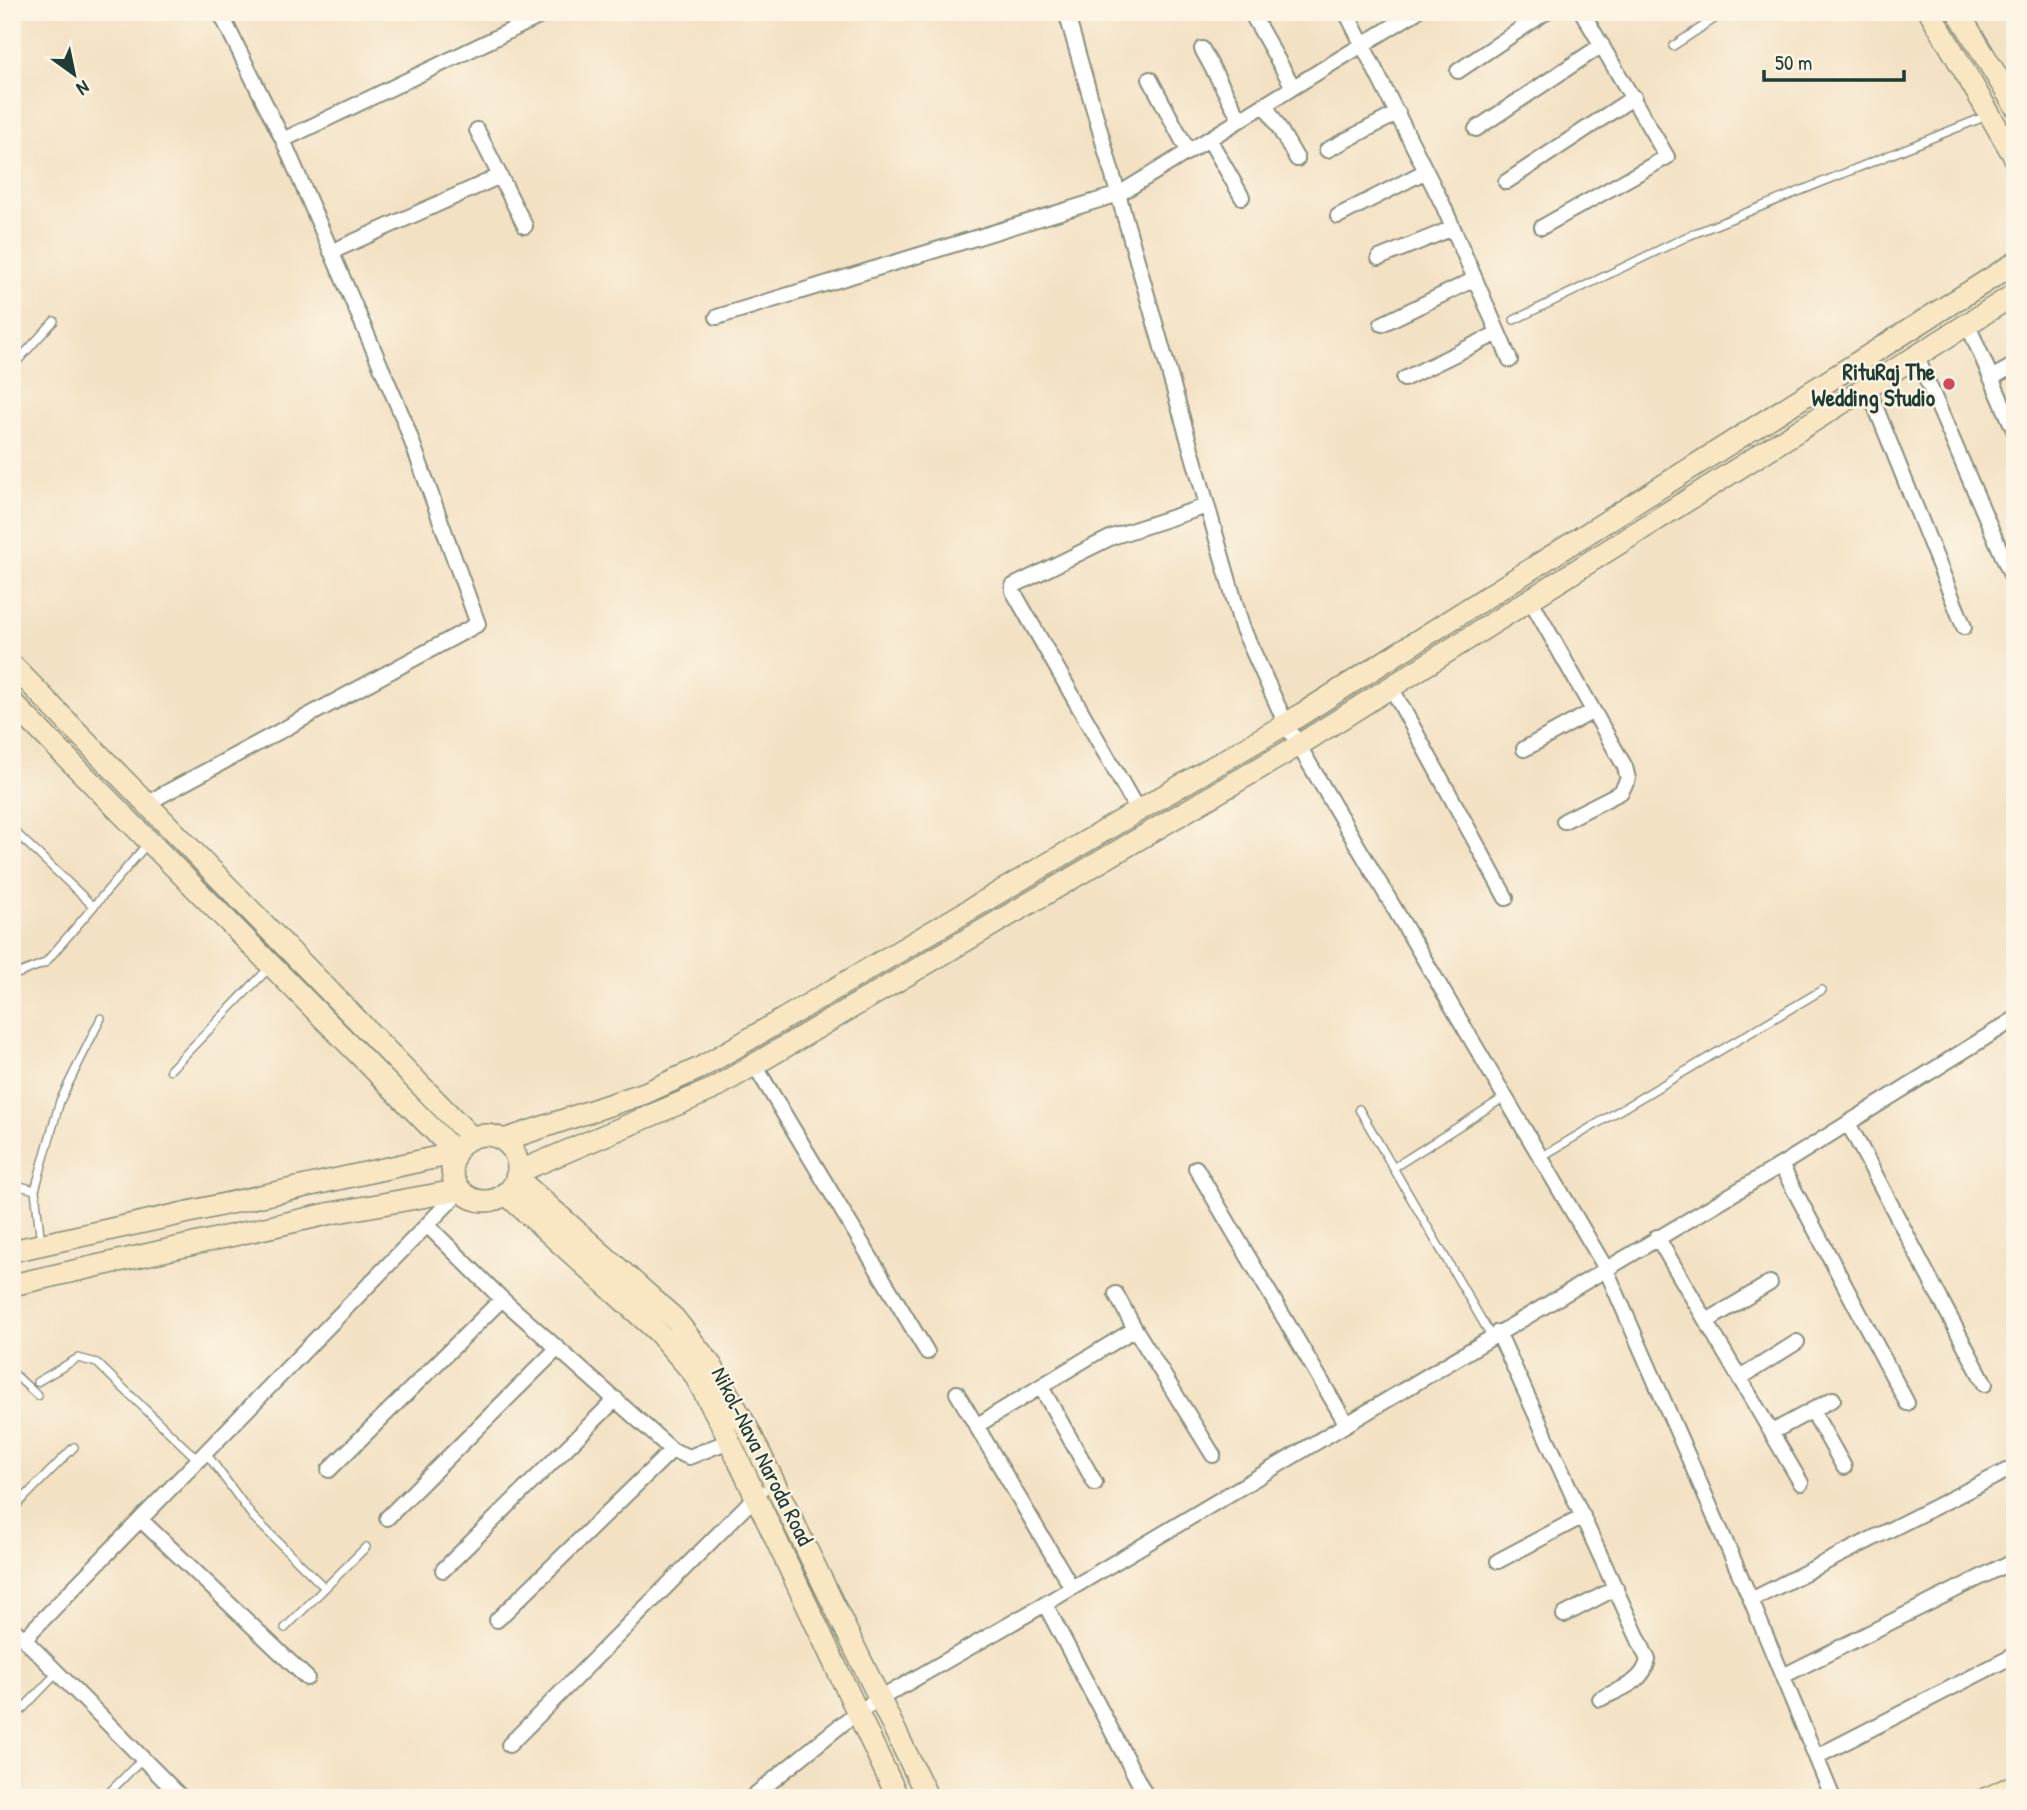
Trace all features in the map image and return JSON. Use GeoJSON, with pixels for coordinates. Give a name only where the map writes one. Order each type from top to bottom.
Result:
{"type":"FeatureCollection","features":[{"type":"Feature","properties":{"kind":"street"},"geometry":{"type":"LineString","coordinates":[[149,802],[478,624],[404,420],[283,140],[220,12]]}},
{"type":"Feature","properties":{"kind":"street"},"geometry":{"type":"LineString","coordinates":[[283,140],[549,12]]}},
{"type":"Feature","properties":{"kind":"street"},"geometry":{"type":"LineString","coordinates":[[1066,12],[1242,627],[1286,724],[1605,1267],[1751,1600],[1833,1798]]}},
{"type":"Feature","properties":{"kind":"street"},"geometry":{"type":"LineString","coordinates":[[1346,12],[1453,228],[1510,360]]}},
{"type":"Feature","properties":{"kind":"street"},"geometry":{"type":"LineString","coordinates":[[717,317],[1119,194],[1416,12]]}},
{"type":"Feature","properties":{"kind":"street"},"geometry":{"type":"LineString","coordinates":[[1458,71],[1546,12]]}},
{"type":"Feature","properties":{"kind":"street"},"geometry":{"type":"LineString","coordinates":[[1542,227],[1667,157],[1582,12]]}},
{"type":"Feature","properties":{"kind":"street"},"geometry":{"type":"LineString","coordinates":[[1930,12],[2015,158]]}},
{"type":"Feature","properties":{"kind":"street"},"geometry":{"type":"LineString","coordinates":[[1958,12],[2015,106]]}},
{"type":"Feature","properties":{"kind":"street"},"geometry":{"type":"LineString","coordinates":[[1254,16],[1293,87]]}},
{"type":"Feature","properties":{"kind":"street"},"geometry":{"type":"LineString","coordinates":[[1476,129],[1602,45]]}},
{"type":"Feature","properties":{"kind":"street"},"geometry":{"type":"LineString","coordinates":[[1202,49],[1240,119]]}},
{"type":"Feature","properties":{"kind":"street"},"geometry":{"type":"LineString","coordinates":[[1150,79],[1188,151]]}},
{"type":"Feature","properties":{"kind":"street"},"geometry":{"type":"LineString","coordinates":[[1506,182],[1634,97]]}},
{"type":"Feature","properties":{"kind":"street"},"geometry":{"type":"LineString","coordinates":[[1265,104],[1297,159]]}},
{"type":"Feature","properties":{"kind":"street"},"geometry":{"type":"LineString","coordinates":[[1327,150],[1398,113]]}},
{"type":"Feature","properties":{"kind":"street"},"geometry":{"type":"LineString","coordinates":[[477,130],[525,226]]}},
{"type":"Feature","properties":{"kind":"street"},"geometry":{"type":"LineString","coordinates":[[1209,139],[1242,197]]}},
{"type":"Feature","properties":{"kind":"street"},"geometry":{"type":"LineString","coordinates":[[1338,216],[1426,171]]}},
{"type":"Feature","properties":{"kind":"street"},"geometry":{"type":"LineString","coordinates":[[331,253],[500,176]]}},
{"type":"Feature","properties":{"kind":"street"},"geometry":{"type":"LineString","coordinates":[[1379,258],[1453,228]]}},
{"type":"Feature","properties":{"kind":"street"},"geometry":{"type":"LineString","coordinates":[[504,1140],[645,1093],[700,1068],[1286,724],[2015,263]]}},
{"type":"Feature","properties":{"kind":"street"},"geometry":{"type":"LineString","coordinates":[[1382,324],[1475,279]]}},
{"type":"Feature","properties":{"kind":"street"},"geometry":{"type":"LineString","coordinates":[[456,1153],[453,1177],[461,1190],[481,1200],[499,1198],[513,1181],[688,1100],[754,1064],[1299,745],[2015,294]]}},
{"type":"Feature","properties":{"kind":"street"},"geometry":{"type":"LineString","coordinates":[[1968,323],[2015,432]]}},
{"type":"Feature","properties":{"kind":"street"},"geometry":{"type":"LineString","coordinates":[[1404,379],[1498,333]]}},
{"type":"Feature","properties":{"kind":"street"},"geometry":{"type":"LineString","coordinates":[[1916,355],[2011,575]]}},
{"type":"Feature","properties":{"kind":"street"},"geometry":{"type":"LineString","coordinates":[[1991,379],[2015,365]]}},
{"type":"Feature","properties":{"kind":"street"},"geometry":{"type":"LineString","coordinates":[[1867,386],[1964,627]]}},
{"type":"Feature","properties":{"kind":"street"},"geometry":{"type":"LineString","coordinates":[[1138,811],[1013,591],[1013,586],[1112,537],[1207,506]]}},
{"type":"Feature","properties":{"kind":"street"},"geometry":{"type":"LineString","coordinates":[[1530,599],[1625,767],[1628,779],[1621,792],[1564,821]]}},
{"type":"Feature","properties":{"kind":"street"},"geometry":{"type":"LineString","coordinates":[[12,665],[149,802],[472,1138]]}},
{"type":"Feature","properties":{"kind":"street"},"geometry":{"type":"LineString","coordinates":[[1391,687],[1506,898]]}},
{"type":"Feature","properties":{"kind":"street"},"geometry":{"type":"LineString","coordinates":[[12,702],[456,1153]]}},
{"type":"Feature","properties":{"kind":"street"},"geometry":{"type":"LineString","coordinates":[[1524,749],[1593,711]]}},
{"type":"Feature","properties":{"kind":"street"},"geometry":{"type":"LineString","coordinates":[[751,1798],[857,1712],[1045,1604],[1605,1267],[1781,1165],[2015,1019]]}},
{"type":"Feature","properties":{"kind":"street"},"geometry":{"type":"LineString","coordinates":[[754,1064],[927,1352]]}},
{"type":"Feature","properties":{"kind":"street"},"geometry":{"type":"LineString","coordinates":[[1848,1123],[1985,1384]]}},
{"type":"Feature","properties":{"kind":"street"},"geometry":{"type":"LineString","coordinates":[[12,1251],[456,1153],[472,1138],[493,1136],[504,1140],[512,1148],[513,1181],[674,1318],[711,1365],[773,1479],[928,1798]]}},
{"type":"Feature","properties":{"kind":"street"},"geometry":{"type":"LineString","coordinates":[[1781,1165],[1907,1403]]}},
{"type":"Feature","properties":{"kind":"street"},"geometry":{"type":"LineString","coordinates":[[1196,1168],[1346,1423]]}},
{"type":"Feature","properties":{"kind":"street","name":"Nikol-Nava Naroda Road"},"geometry":{"type":"LineString","coordinates":[[513,1181],[657,1331],[694,1374],[729,1441],[898,1798]]}},
{"type":"Feature","properties":{"kind":"street"},"geometry":{"type":"LineString","coordinates":[[24,1639],[461,1190]]}},
{"type":"Feature","properties":{"kind":"street"},"geometry":{"type":"LineString","coordinates":[[12,1285],[332,1213],[461,1190]]}},
{"type":"Feature","properties":{"kind":"street"},"geometry":{"type":"LineString","coordinates":[[427,1225],[502,1299],[672,1450],[689,1457],[729,1441]]}},
{"type":"Feature","properties":{"kind":"street"},"geometry":{"type":"LineString","coordinates":[[1657,1237],[1801,1483]]}},
{"type":"Feature","properties":{"kind":"street"},"geometry":{"type":"LineString","coordinates":[[1707,1321],[1770,1283]]}},
{"type":"Feature","properties":{"kind":"street"},"geometry":{"type":"LineString","coordinates":[[1116,1294],[1213,1455]]}},
{"type":"Feature","properties":{"kind":"street"},"geometry":{"type":"LineString","coordinates":[[329,1470],[502,1299]]}},
{"type":"Feature","properties":{"kind":"street"},"geometry":{"type":"LineString","coordinates":[[976,1426],[1135,1329]]}},
{"type":"Feature","properties":{"kind":"street"},"geometry":{"type":"LineString","coordinates":[[1494,1334],[1583,1516],[1648,1660],[1646,1671],[1637,1681],[1600,1699]]}},
{"type":"Feature","properties":{"kind":"street"},"geometry":{"type":"LineString","coordinates":[[1740,1378],[1797,1342]]}},
{"type":"Feature","properties":{"kind":"street"},"geometry":{"type":"LineString","coordinates":[[387,1518],[558,1348]]}},
{"type":"Feature","properties":{"kind":"street"},"geometry":{"type":"LineString","coordinates":[[1041,1387],[1095,1483]]}},
{"type":"Feature","properties":{"kind":"street"},"geometry":{"type":"LineString","coordinates":[[957,1394],[1072,1588]]}},
{"type":"Feature","properties":{"kind":"street"},"geometry":{"type":"LineString","coordinates":[[443,1570],[616,1399]]}},
{"type":"Feature","properties":{"kind":"street"},"geometry":{"type":"LineString","coordinates":[[1772,1432],[1833,1399]]}},
{"type":"Feature","properties":{"kind":"street"},"geometry":{"type":"LineString","coordinates":[[1812,1410],[1844,1467]]}},
{"type":"Feature","properties":{"kind":"street"},"geometry":{"type":"LineString","coordinates":[[497,1620],[672,1450]]}},
{"type":"Feature","properties":{"kind":"street"},"geometry":{"type":"LineString","coordinates":[[1751,1600],[2007,1471]]}},
{"type":"Feature","properties":{"kind":"street"},"geometry":{"type":"LineString","coordinates":[[509,1745],[773,1479]]}},
{"type":"Feature","properties":{"kind":"street"},"geometry":{"type":"LineString","coordinates":[[1497,1561],[1583,1516]]}},
{"type":"Feature","properties":{"kind":"street"},"geometry":{"type":"LineString","coordinates":[[141,1520],[307,1678]]}},
{"type":"Feature","properties":{"kind":"street"},"geometry":{"type":"LineString","coordinates":[[1783,1676],[2015,1560]]}},
{"type":"Feature","properties":{"kind":"street"},"geometry":{"type":"LineString","coordinates":[[1564,1615],[1616,1588]]}},
{"type":"Feature","properties":{"kind":"street"},"geometry":{"type":"LineString","coordinates":[[1045,1604],[1147,1798]]}},
{"type":"Feature","properties":{"kind":"street"},"geometry":{"type":"LineString","coordinates":[[12,1628],[182,1798]]}},
{"type":"Feature","properties":{"kind":"street"},"geometry":{"type":"LineString","coordinates":[[1816,1757],[2015,1656]]}},
{"type":"Feature","properties":{"kind":"street"},"geometry":{"type":"LineString","coordinates":[[1988,1798],[2015,1784]]}},
{"type":"Feature","properties":{"kind":"lane"},"geometry":{"type":"LineString","coordinates":[[1673,46],[1726,12]]}},
{"type":"Feature","properties":{"kind":"lane"},"geometry":{"type":"LineString","coordinates":[[1514,320],[1688,236],[1990,115]]}},
{"type":"Feature","properties":{"kind":"lane"},"geometry":{"type":"LineString","coordinates":[[12,367],[54,321]]}},
{"type":"Feature","properties":{"kind":"lane"},"geometry":{"type":"LineString","coordinates":[[12,829],[93,905]]}},
{"type":"Feature","properties":{"kind":"lane"},"geometry":{"type":"LineString","coordinates":[[12,976],[45,963],[149,842]]}},
{"type":"Feature","properties":{"kind":"lane"},"geometry":{"type":"LineString","coordinates":[[170,1070],[270,967]]}},
{"type":"Feature","properties":{"kind":"lane"},"geometry":{"type":"LineString","coordinates":[[1541,1157],[1822,989]]}},
{"type":"Feature","properties":{"kind":"lane"},"geometry":{"type":"LineString","coordinates":[[41,1244],[34,1191],[60,1101],[101,1018]]}},
{"type":"Feature","properties":{"kind":"lane"},"geometry":{"type":"LineString","coordinates":[[1394,1168],[1505,1097]]}},
{"type":"Feature","properties":{"kind":"lane"},"geometry":{"type":"LineString","coordinates":[[1359,1109],[1494,1334]]}},
{"type":"Feature","properties":{"kind":"lane"},"geometry":{"type":"LineString","coordinates":[[12,1184],[34,1191]]}},
{"type":"Feature","properties":{"kind":"lane"},"geometry":{"type":"LineString","coordinates":[[37,1382],[78,1357],[97,1363],[202,1456],[253,1517],[325,1588]]}},
{"type":"Feature","properties":{"kind":"lane"},"geometry":{"type":"LineString","coordinates":[[12,1371],[38,1396]]}},
{"type":"Feature","properties":{"kind":"lane"},"geometry":{"type":"LineString","coordinates":[[12,1510],[74,1447]]}},
{"type":"Feature","properties":{"kind":"lane"},"geometry":{"type":"LineString","coordinates":[[285,1628],[366,1547]]}},
{"type":"Feature","properties":{"kind":"lane"},"geometry":{"type":"LineString","coordinates":[[12,1720],[58,1672]]}},
{"type":"Feature","properties":{"kind":"lane"},"geometry":{"type":"LineString","coordinates":[[104,1798],[143,1757]]}},
{"type":"Feature","properties":{"kind":"place","name":"RituRaj The Wedding Studio"},"geometry":{"type":"Point","coordinates":[1949,384]}}]}
